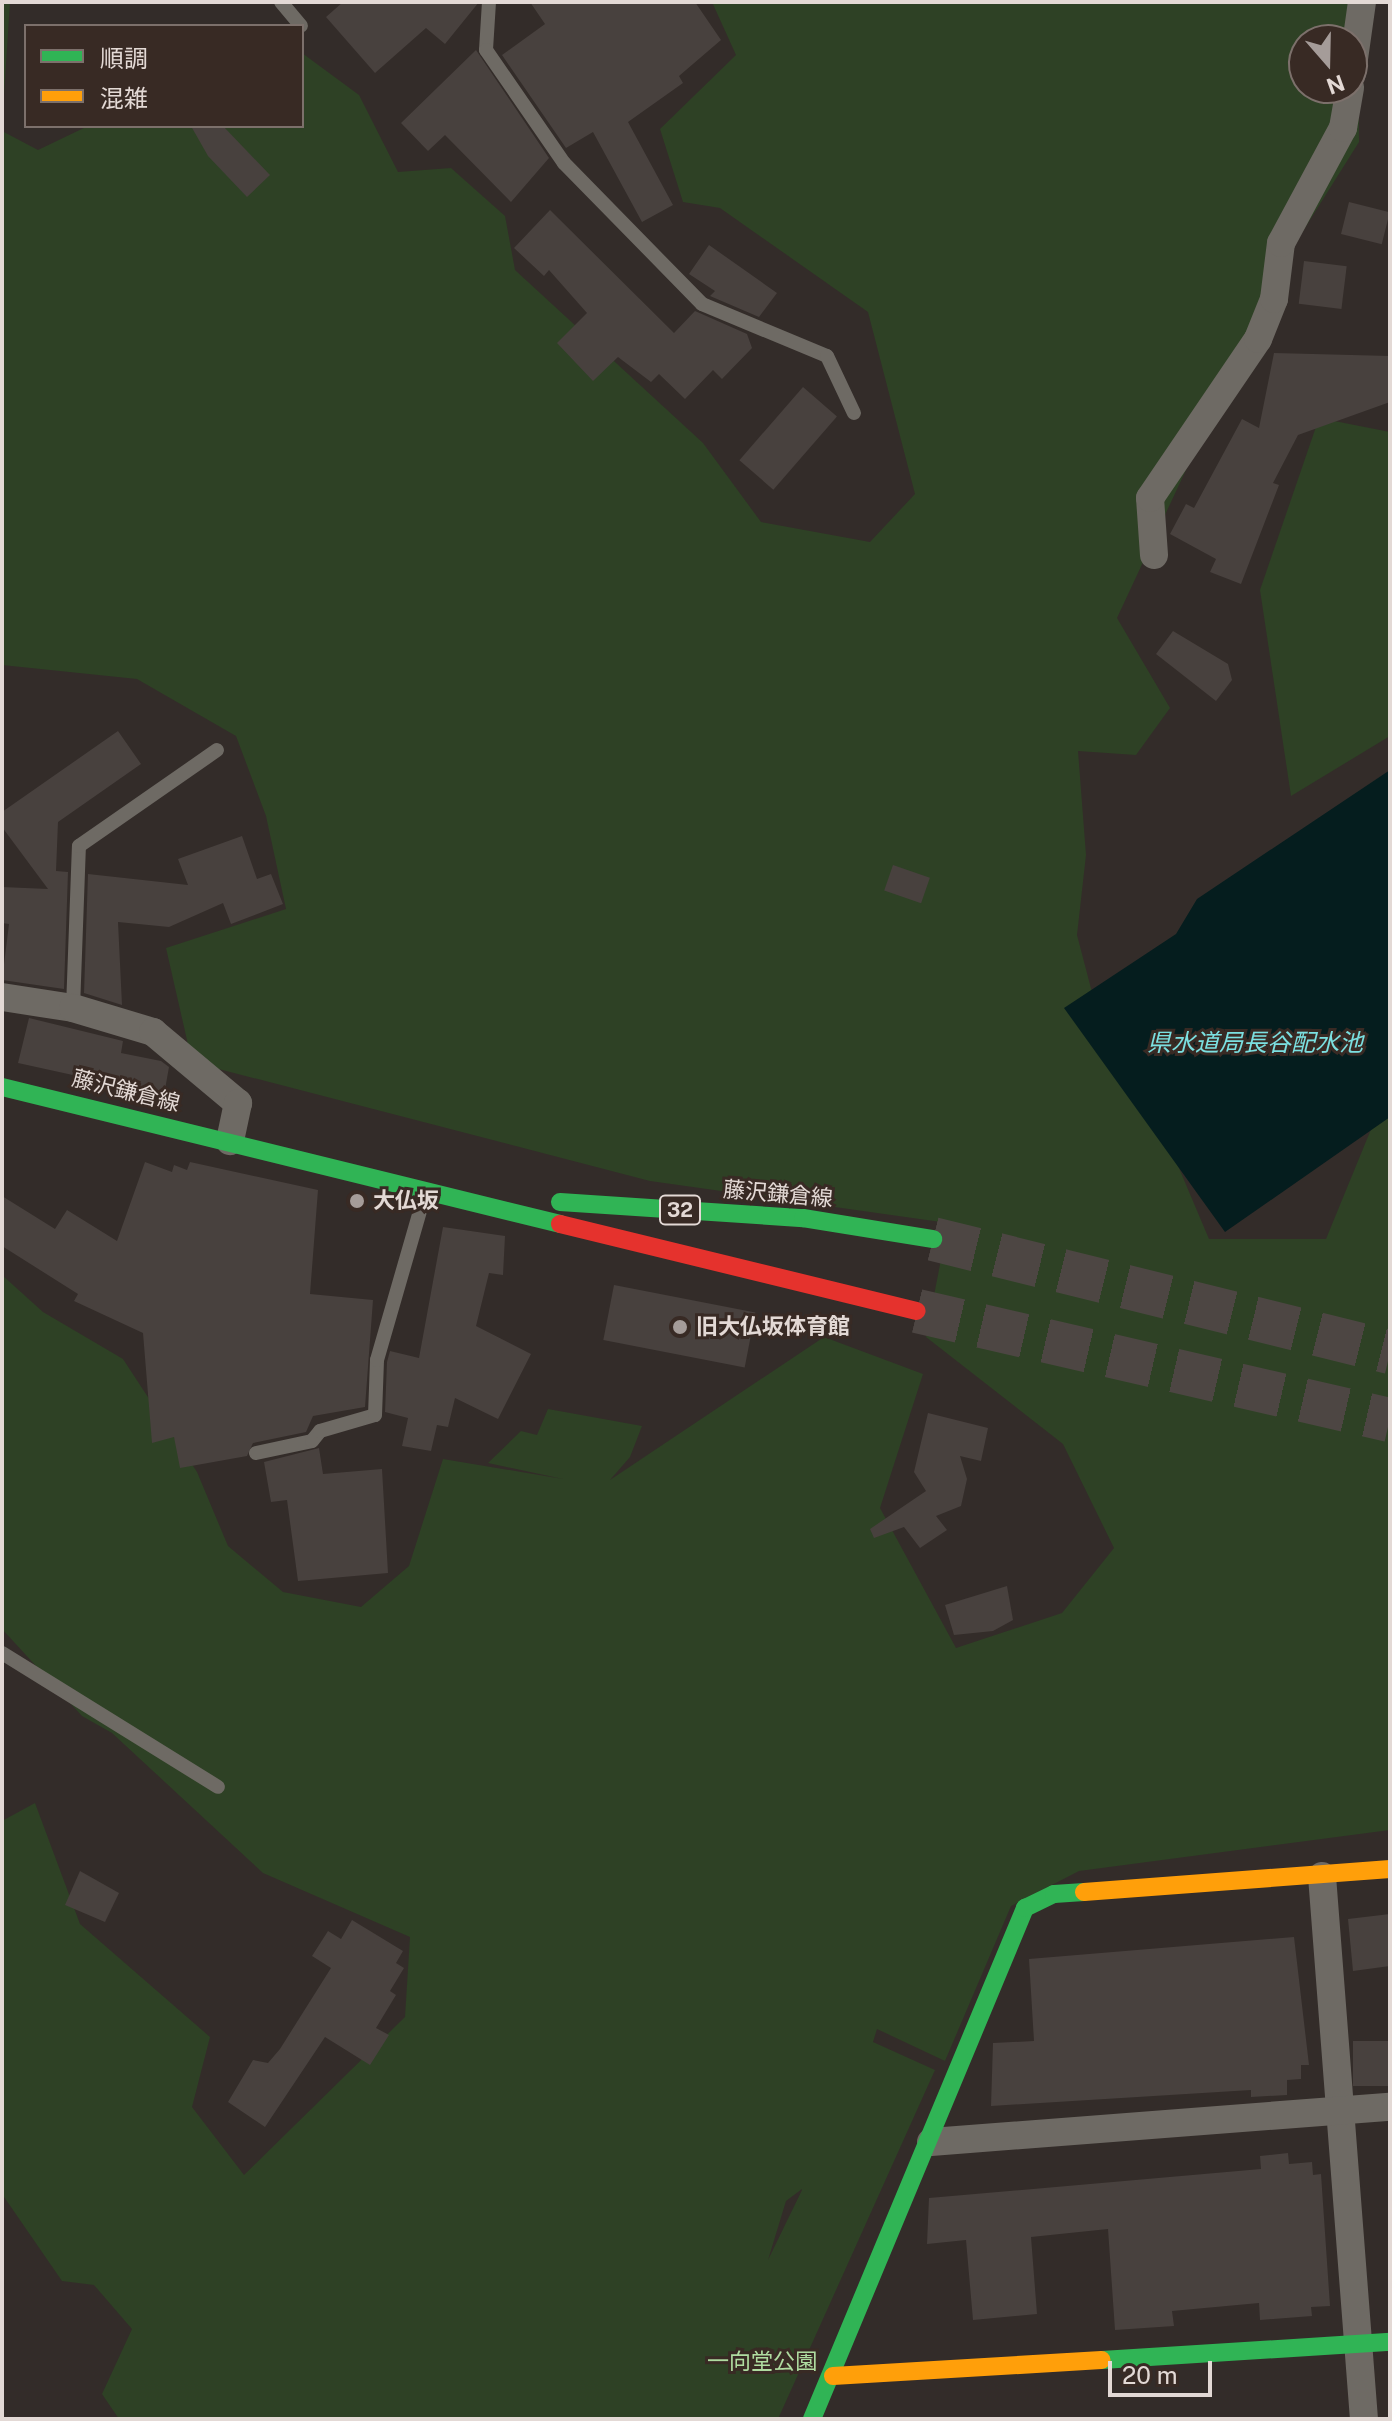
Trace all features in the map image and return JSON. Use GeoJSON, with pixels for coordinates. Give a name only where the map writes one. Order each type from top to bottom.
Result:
{"type":"FeatureCollection","features":[{"type":"Feature","properties":{"kind":"street"},"geometry":{"type":"LineString","coordinates":[[1359,24],[1362,2]]}},
{"type":"Feature","properties":{"kind":"street"},"geometry":{"type":"LineString","coordinates":[[1154,555],[1150,498],[1258,339],[1274,299],[1281,243],[1343,128],[1347,104]]}},
{"type":"Feature","properties":{"kind":"street"},"geometry":{"type":"LineString","coordinates":[[2,997],[73,1008],[153,1032],[238,1103],[230,1141]]}},
{"type":"Feature","properties":{"kind":"street","name":"藤沢鎌倉線"},"geometry":{"type":"LineString","coordinates":[[2,1087],[917,1311]]}},
{"type":"Feature","properties":{"kind":"street","name":"藤沢鎌倉線"},"geometry":{"type":"LineString","coordinates":[[426,1191],[803,1218],[933,1239]]}},
{"type":"Feature","properties":{"kind":"street"},"geometry":{"type":"LineString","coordinates":[[812,2419],[931,2142],[1025,1908],[1054,1894],[1390,1869]]}},
{"type":"Feature","properties":{"kind":"street"},"geometry":{"type":"LineString","coordinates":[[1322,1876],[1364,2419]]}},
{"type":"Feature","properties":{"kind":"street"},"geometry":{"type":"LineString","coordinates":[[931,2142],[1390,2107]]}},
{"type":"Feature","properties":{"kind":"street"},"geometry":{"type":"LineString","coordinates":[[833,2376],[1390,2342]]}},
{"type":"Feature","properties":{"kind":"lane"},"geometry":{"type":"LineString","coordinates":[[281,2],[299,24]]}},
{"type":"Feature","properties":{"kind":"lane"},"geometry":{"type":"LineString","coordinates":[[489,2],[486,50],[564,163],[702,304],[827,356],[854,413]]}},
{"type":"Feature","properties":{"kind":"lane"},"geometry":{"type":"LineString","coordinates":[[73,1008],[79,846],[217,750]]}},
{"type":"Feature","properties":{"kind":"lane"},"geometry":{"type":"LineString","coordinates":[[256,1453],[312,1441],[320,1431],[375,1415],[377,1360],[426,1191]]}},
{"type":"Feature","properties":{"kind":"lane"},"geometry":{"type":"LineString","coordinates":[[2,1653],[218,1787]]}},
{"type":"Feature","properties":{"kind":"green space"},"geometry":{"type":"Polygon","coordinates":[[[2,2],[10,2],[2,126],[2,2]]]}},
{"type":"Feature","properties":{"kind":"green space","name":"一向堂公園"},"geometry":{"type":"Polygon","coordinates":[[[712,2],[1358,2],[1358,24],[1288,24],[1288,104],[1359,104],[1359,142],[1281,266],[1117,618],[1170,708],[1136,755],[1078,751],[1086,855],[1077,935],[1099,1019],[1140,1076],[1209,1239],[1326,1239],[1390,1083],[1390,1830],[1079,1871],[1011,1906],[945,2061],[877,2029],[873,2042],[935,2070],[778,2419],[119,2419],[102,2394],[132,2329],[94,2285],[62,2281],[2,2194],[2,1821],[35,1803],[80,1924],[210,2037],[192,2107],[244,2175],[405,2017],[410,1937],[263,1873],[112,1733],[82,1716],[2,1629],[2,1275],[43,1312],[123,1359],[197,1472],[228,1546],[283,1592],[361,1607],[409,1566],[443,1459],[563,1479],[488,1463],[521,1431],[537,1435],[548,1409],[642,1426],[630,1457],[610,1480],[824,1337],[923,1374],[880,1508],[956,1648],[1062,1613],[1114,1548],[1063,1444],[926,1337],[948,1223],[650,1181],[192,1062],[166,948],[286,909],[266,816],[236,736],[137,679],[2,665],[2,131],[38,150],[84,128],[304,128],[304,54],[359,95],[398,172],[451,168],[505,216],[515,270],[703,443],[761,522],[870,542],[915,494],[868,312],[720,208],[683,202],[660,129],[736,55],[712,2]],[[802,2189],[786,2201],[768,2260],[802,2190],[802,2189]]]}},
{"type":"Feature","properties":{"kind":"green space"},"geometry":{"type":"Polygon","coordinates":[[[1319,418],[1390,432],[1390,736],[1291,796],[1260,590],[1319,418]]]}},
{"type":"Feature","properties":{"kind":"water","name":"県水道局長谷配水池"},"geometry":{"type":"Polygon","coordinates":[[[1390,770],[1390,1117],[1225,1232],[1064,1008],[1176,934],[1197,899],[1390,770]]]}},
{"type":"Feature","properties":{"kind":"building"},"geometry":{"type":"Polygon","coordinates":[[[343,2],[479,2],[445,44],[426,28],[375,73],[326,17],[343,2]]]}},
{"type":"Feature","properties":{"kind":"building"},"geometry":{"type":"Polygon","coordinates":[[[530,2],[695,2],[721,40],[679,76],[683,83],[628,122],[673,205],[642,222],[593,132],[566,148],[502,55],[545,24],[530,2]]]}},
{"type":"Feature","properties":{"kind":"building"},"geometry":{"type":"Polygon","coordinates":[[[476,50],[549,158],[511,202],[445,135],[428,151],[401,123],[476,50]]]}},
{"type":"Feature","properties":{"kind":"building"},"geometry":{"type":"Polygon","coordinates":[[[192,128],[225,128],[270,175],[247,197],[208,156],[192,128]]]}},
{"type":"Feature","properties":{"kind":"building"},"geometry":{"type":"Polygon","coordinates":[[[1349,202],[1390,212],[1382,244],[1341,234],[1349,202]]]}},
{"type":"Feature","properties":{"kind":"building"},"geometry":{"type":"Polygon","coordinates":[[[550,210],[674,333],[695,311],[747,334],[752,348],[722,379],[713,370],[685,399],[659,374],[651,382],[618,357],[593,381],[557,343],[587,313],[549,270],[544,276],[514,248],[550,210]]]}},
{"type":"Feature","properties":{"kind":"building"},"geometry":{"type":"Polygon","coordinates":[[[709,245],[777,293],[759,317],[710,296],[715,291],[689,274],[709,245]]]}},
{"type":"Feature","properties":{"kind":"building"},"geometry":{"type":"Polygon","coordinates":[[[1304,261],[1347,266],[1341,309],[1299,304],[1304,261]]]}},
{"type":"Feature","properties":{"kind":"building"},"geometry":{"type":"Polygon","coordinates":[[[1274,353],[1390,356],[1390,402],[1298,435],[1273,483],[1279,485],[1241,584],[1210,572],[1216,559],[1170,534],[1186,504],[1194,508],[1242,419],[1259,428],[1274,353]]]}},
{"type":"Feature","properties":{"kind":"building"},"geometry":{"type":"Polygon","coordinates":[[[803,387],[837,417],[773,490],[739,460],[803,387]]]}},
{"type":"Feature","properties":{"kind":"building"},"geometry":{"type":"Polygon","coordinates":[[[1173,631],[1228,664],[1232,680],[1216,701],[1156,654],[1173,631]]]}},
{"type":"Feature","properties":{"kind":"building"},"geometry":{"type":"Polygon","coordinates":[[[118,731],[141,764],[58,822],[56,871],[68,872],[64,989],[2,980],[9,924],[2,923],[2,887],[48,889],[2,827],[2,812],[118,731]]]}},
{"type":"Feature","properties":{"kind":"building"},"geometry":{"type":"Polygon","coordinates":[[[242,836],[257,879],[271,874],[283,904],[231,924],[223,903],[169,927],[118,922],[122,1005],[84,993],[88,874],[188,885],[178,859],[242,836]]]}},
{"type":"Feature","properties":{"kind":"building"},"geometry":{"type":"Polygon","coordinates":[[[893,865],[930,878],[921,903],[884,891],[893,865]]]}},
{"type":"Feature","properties":{"kind":"building"},"geometry":{"type":"Polygon","coordinates":[[[29,1018],[123,1041],[121,1053],[161,1061],[169,1067],[164,1095],[18,1063],[29,1018]]]}},
{"type":"Feature","properties":{"kind":"building"},"geometry":{"type":"Polygon","coordinates":[[[145,1162],[172,1172],[174,1165],[187,1170],[190,1162],[318,1190],[310,1294],[373,1300],[365,1407],[313,1416],[306,1432],[253,1443],[247,1456],[180,1468],[174,1437],[152,1443],[143,1333],[74,1301],[78,1294],[2,1246],[2,1196],[55,1229],[67,1210],[117,1241],[145,1162]]]}},
{"type":"Feature","properties":{"kind":"building"},"geometry":{"type":"Polygon","coordinates":[[[443,1227],[505,1236],[503,1275],[489,1273],[476,1326],[531,1354],[498,1419],[455,1398],[448,1427],[437,1425],[431,1451],[402,1446],[408,1418],[385,1412],[387,1362],[390,1351],[419,1358],[443,1227]]]}},
{"type":"Feature","properties":{"kind":"building","name":"旧大仏坂体育館"},"geometry":{"type":"Polygon","coordinates":[[[614,1285],[755,1312],[745,1367],[603,1340],[614,1285]]]}},
{"type":"Feature","properties":{"kind":"building"},"geometry":{"type":"Polygon","coordinates":[[[928,1413],[988,1428],[981,1461],[960,1456],[967,1479],[961,1506],[936,1516],[947,1530],[920,1548],[904,1527],[874,1538],[870,1529],[926,1491],[914,1472],[928,1413]]]}},
{"type":"Feature","properties":{"kind":"building"},"geometry":{"type":"Polygon","coordinates":[[[319,1448],[323,1474],[382,1469],[388,1573],[298,1581],[287,1500],[271,1502],[264,1462],[319,1448]]]}},
{"type":"Feature","properties":{"kind":"building"},"geometry":{"type":"Polygon","coordinates":[[[1007,1586],[1013,1620],[993,1631],[954,1635],[945,1605],[1007,1586]]]}},
{"type":"Feature","properties":{"kind":"building"},"geometry":{"type":"Polygon","coordinates":[[[80,1871],[119,1893],[105,1922],[65,1905],[80,1871]]]}},
{"type":"Feature","properties":{"kind":"building"},"geometry":{"type":"Polygon","coordinates":[[[1390,1914],[1390,1966],[1353,1971],[1348,1919],[1390,1914]]]}},
{"type":"Feature","properties":{"kind":"building"},"geometry":{"type":"Polygon","coordinates":[[[352,1920],[403,1951],[396,1963],[404,1968],[390,1991],[396,1995],[376,2028],[389,2035],[370,2065],[325,2037],[265,2127],[228,2102],[253,2060],[268,2063],[280,2049],[331,1968],[312,1956],[328,1931],[341,1939],[352,1920]]]}},
{"type":"Feature","properties":{"kind":"building"},"geometry":{"type":"Polygon","coordinates":[[[1294,1937],[1309,2065],[1301,2065],[1301,2079],[1287,2080],[1287,2095],[1251,2097],[1251,2090],[991,2106],[993,2043],[1034,2041],[1029,1959],[1294,1937]]]}},
{"type":"Feature","properties":{"kind":"building"},"geometry":{"type":"Polygon","coordinates":[[[1353,2041],[1390,2041],[1390,2086],[1353,2086],[1353,2041]]]}},
{"type":"Feature","properties":{"kind":"building"},"geometry":{"type":"Polygon","coordinates":[[[1288,2153],[1289,2164],[1312,2162],[1313,2175],[1321,2174],[1330,2306],[1311,2307],[1312,2316],[1260,2320],[1259,2303],[1172,2311],[1174,2326],[1115,2330],[1108,2229],[1031,2237],[1037,2314],[973,2320],[966,2240],[927,2244],[929,2198],[1261,2169],[1260,2156],[1288,2153]]]}},
{"type":"Feature","properties":{"kind":"tunnel"},"geometry":{"type":"LineString","coordinates":[[933,1239],[1390,1352]]}},
{"type":"Feature","properties":{"kind":"tunnel"},"geometry":{"type":"LineString","coordinates":[[917,1311],[1390,1420]]}},
{"type":"Feature","properties":{"kind":"traffic: fast"},"geometry":{"type":"LineString","coordinates":[[2,1087],[560,1224]]}},
{"type":"Feature","properties":{"kind":"traffic: fast"},"geometry":{"type":"LineString","coordinates":[[560,1202],[803,1218],[933,1239]]}},
{"type":"Feature","properties":{"kind":"traffic: fast"},"geometry":{"type":"LineString","coordinates":[[812,2419],[1025,1908],[1054,1894],[1084,1892]]}},
{"type":"Feature","properties":{"kind":"traffic: fast"},"geometry":{"type":"LineString","coordinates":[[1102,2360],[1390,2342]]}},
{"type":"Feature","properties":{"kind":"traffic: slow"},"geometry":{"type":"LineString","coordinates":[[1084,1892],[1390,1869]]}},
{"type":"Feature","properties":{"kind":"traffic: slow"},"geometry":{"type":"LineString","coordinates":[[833,2376],[1102,2360]]}},
{"type":"Feature","properties":{"kind":"traffic: jam"},"geometry":{"type":"LineString","coordinates":[[560,1224],[917,1311]]}},
{"type":"Feature","properties":{"kind":"place","name":"大仏坂"},"geometry":{"type":"Point","coordinates":[357,1201]}},
{"type":"Feature","properties":{"kind":"place","name":"旧大仏坂体育館"},"geometry":{"type":"Point","coordinates":[680,1327]}}]}
